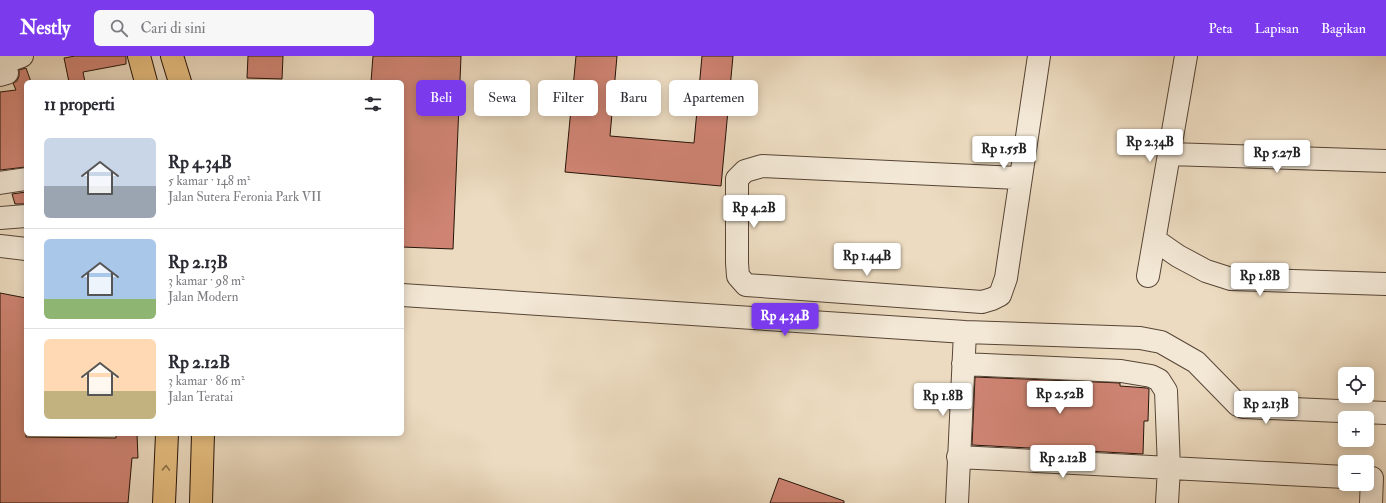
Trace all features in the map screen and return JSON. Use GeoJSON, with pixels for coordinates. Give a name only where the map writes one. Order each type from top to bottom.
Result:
{"type":"FeatureCollection","features":[{"type":"Feature","properties":{"kind":"main road"},"geometry":{"type":"LineString","coordinates":[[139,56],[145,80]]}},
{"type":"Feature","properties":{"kind":"main road"},"geometry":{"type":"LineString","coordinates":[[172,56],[179,80]]}},
{"type":"Feature","properties":{"kind":"main road"},"geometry":{"type":"LineString","coordinates":[[164,503],[167,436]]}},
{"type":"Feature","properties":{"kind":"main road"},"geometry":{"type":"LineString","coordinates":[[201,503],[203,436]]}},
{"type":"Feature","properties":{"kind":"street"},"geometry":{"type":"LineString","coordinates":[[0,75],[7,73],[4,64],[22,56]]}},
{"type":"Feature","properties":{"kind":"street"},"geometry":{"type":"LineString","coordinates":[[1020,178],[762,166],[745,171],[737,179],[738,276],[746,285],[982,302],[1000,295],[1006,278],[1039,56]]}},
{"type":"Feature","properties":{"kind":"street"},"geometry":{"type":"LineString","coordinates":[[1148,276],[1186,56]]}},
{"type":"Feature","properties":{"kind":"street"},"geometry":{"type":"LineString","coordinates":[[1169,154],[1386,161]]}},
{"type":"Feature","properties":{"kind":"street"},"geometry":{"type":"LineString","coordinates":[[0,183],[24,179]]}},
{"type":"Feature","properties":{"kind":"street"},"geometry":{"type":"LineString","coordinates":[[0,218],[24,216]]}},
{"type":"Feature","properties":{"kind":"street"},"geometry":{"type":"LineString","coordinates":[[1155,240],[1178,256],[1206,271],[1231,279],[1386,284]]}},
{"type":"Feature","properties":{"kind":"street"},"geometry":{"type":"LineString","coordinates":[[0,246],[24,249]]}},
{"type":"Feature","properties":{"kind":"street"},"geometry":{"type":"LineString","coordinates":[[404,294],[965,332],[1140,338],[1161,342],[1196,362],[1238,405],[1244,407],[1386,414]]}},
{"type":"Feature","properties":{"kind":"street"},"geometry":{"type":"LineString","coordinates":[[957,503],[965,332]]}},
{"type":"Feature","properties":{"kind":"street"},"geometry":{"type":"LineString","coordinates":[[963,364],[1122,371],[1151,376],[1159,380],[1166,391],[1168,468],[1167,503]]}},
{"type":"Feature","properties":{"kind":"street"},"geometry":{"type":"LineString","coordinates":[[958,457],[1338,477]]}},
{"type":"Feature","properties":{"kind":"street"},"geometry":{"type":"LineString","coordinates":[[1371,491],[1371,503]]}},
{"type":"Feature","properties":{"kind":"building"},"geometry":{"type":"Polygon","coordinates":[[[75,56],[126,56],[126,64],[83,72],[85,80],[69,80],[64,58],[75,56]]]}},
{"type":"Feature","properties":{"kind":"building"},"geometry":{"type":"Polygon","coordinates":[[[248,56],[283,56],[282,79],[247,78],[248,56]]]}},
{"type":"Feature","properties":{"kind":"building"},"geometry":{"type":"Polygon","coordinates":[[[373,56],[461,56],[460,80],[416,80],[416,116],[459,116],[453,249],[404,247],[404,80],[371,80],[373,56]]]}},
{"type":"Feature","properties":{"kind":"building"},"geometry":{"type":"Polygon","coordinates":[[[576,56],[617,56],[615,80],[606,80],[606,116],[612,116],[610,136],[694,143],[696,116],[727,116],[721,186],[565,172],[570,116],[598,116],[598,80],[574,80],[576,56]]]}},
{"type":"Feature","properties":{"kind":"building"},"geometry":{"type":"Polygon","coordinates":[[[702,56],[733,56],[731,80],[700,80],[702,56]]]}},
{"type":"Feature","properties":{"kind":"building"},"geometry":{"type":"Polygon","coordinates":[[[26,68],[30,80],[24,80],[24,167],[0,170],[0,92],[16,90],[13,83],[17,81],[19,70],[26,68]]]}},
{"type":"Feature","properties":{"kind":"building"},"geometry":{"type":"Polygon","coordinates":[[[24,192],[24,204],[15,204],[12,194],[24,192]]]}},
{"type":"Feature","properties":{"kind":"building"},"geometry":{"type":"Polygon","coordinates":[[[0,293],[24,298],[24,436],[116,438],[116,436],[137,436],[138,458],[132,458],[128,503],[0,503],[0,293]]]}},
{"type":"Feature","properties":{"kind":"building"},"geometry":{"type":"Polygon","coordinates":[[[975,377],[1120,383],[1120,386],[1147,388],[1149,389],[1148,421],[1144,421],[1143,454],[972,445],[975,377]]]}},
{"type":"Feature","properties":{"kind":"building"},"geometry":{"type":"Polygon","coordinates":[[[779,478],[844,501],[844,503],[770,503],[779,478]]]}}]}
